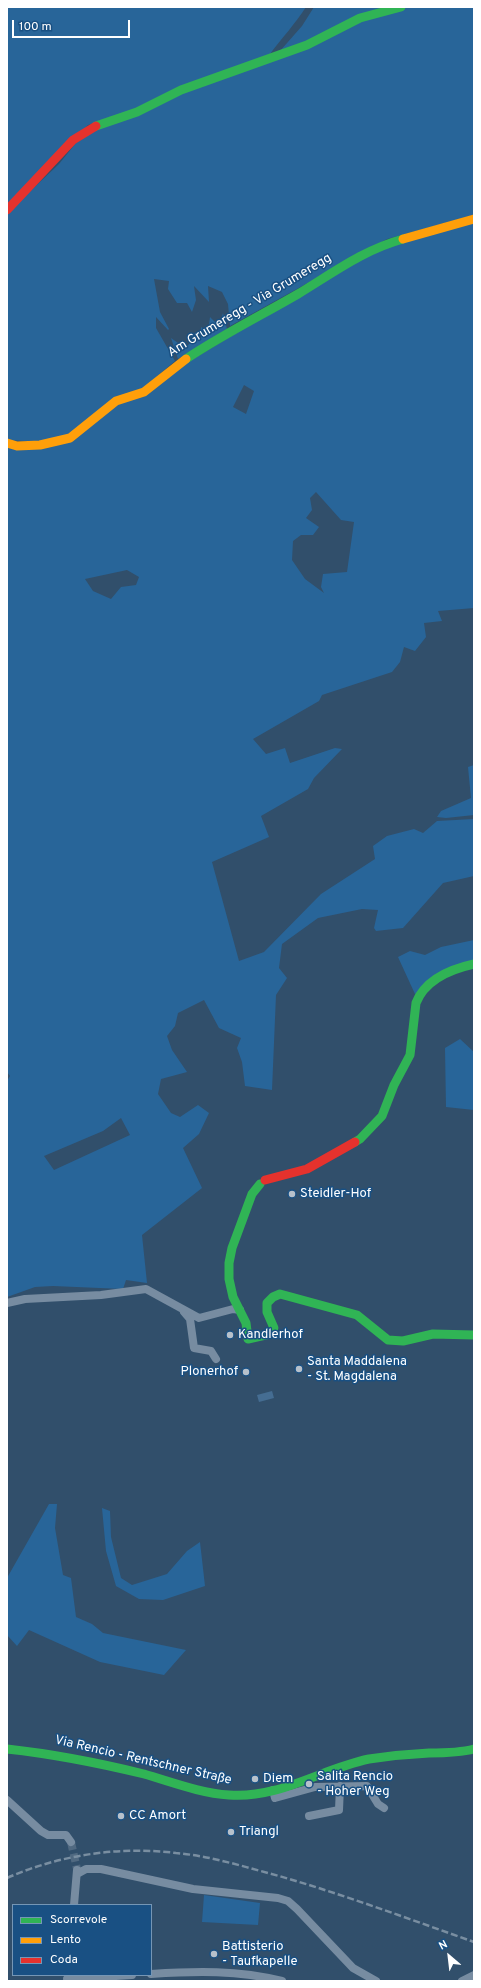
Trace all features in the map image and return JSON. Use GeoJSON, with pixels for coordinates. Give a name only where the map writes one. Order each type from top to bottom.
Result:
{"type":"FeatureCollection","features":[{"type":"Feature","properties":{"kind":"street"},"geometry":{"type":"LineString","coordinates":[[7,210],[73,140],[90,128],[136,112],[181,90],[307,45],[360,18],[401,7]]}},
{"type":"Feature","properties":{"kind":"street","name":"Am Grumeregg - Via Grumeregg"},"geometry":{"type":"LineString","coordinates":[[7,443],[17,446],[40,446],[70,438],[116,400],[144,392],[175,366],[217,339],[298,294],[362,254],[385,244],[474,219]]}},
{"type":"Feature","properties":{"kind":"street"},"geometry":{"type":"LineString","coordinates":[[474,964],[456,968],[442,975],[419,995],[416,1003],[410,1055],[394,1085],[382,1116],[360,1139],[307,1169],[262,1182],[252,1194],[232,1248],[229,1263],[229,1279],[233,1296],[246,1323],[248,1339],[270,1334],[274,1328],[266,1309],[267,1301],[271,1296],[280,1294],[357,1315],[388,1340],[403,1341],[433,1334],[474,1335]]}},
{"type":"Feature","properties":{"kind":"street"},"geometry":{"type":"LineString","coordinates":[[7,1303],[25,1299],[101,1294],[146,1289],[199,1318],[233,1309],[240,1310]]}},
{"type":"Feature","properties":{"kind":"street"},"geometry":{"type":"LineString","coordinates":[[183,1309],[190,1319],[193,1346],[211,1351],[216,1359]]}},
{"type":"Feature","properties":{"kind":"street","name":"Via Rencio - Rentschner Straße"},"geometry":{"type":"LineString","coordinates":[[7,1748],[50,1753],[92,1761],[213,1793],[240,1796],[256,1795],[353,1764],[381,1757],[464,1752],[474,1749]]}},
{"type":"Feature","properties":{"kind":"street"},"geometry":{"type":"LineString","coordinates":[[309,1816],[339,1810],[340,1786]]}},
{"type":"Feature","properties":{"kind":"street"},"geometry":{"type":"LineString","coordinates":[[273,1790],[275,1798],[315,1787],[367,1786],[378,1804],[384,1808]]}},
{"type":"Feature","properties":{"kind":"street"},"geometry":{"type":"LineString","coordinates":[[7,1800],[41,1831],[48,1835],[66,1835],[71,1842]]}},
{"type":"Feature","properties":{"kind":"street"},"geometry":{"type":"LineString","coordinates":[[74,1904],[77,1872],[86,1870],[101,1870],[193,1889],[278,1898],[288,1901],[297,1909],[354,1968],[376,1981]]}},
{"type":"Feature","properties":{"kind":"street"},"geometry":{"type":"LineString","coordinates":[[152,1974],[204,1970],[258,1975],[282,1981]]}},
{"type":"Feature","properties":{"kind":"street"},"geometry":{"type":"LineString","coordinates":[[462,1981],[474,1975]]}},
{"type":"Feature","properties":{"kind":"street"},"geometry":{"type":"LineString","coordinates":[[67,1978],[110,1976]]}},
{"type":"Feature","properties":{"kind":"shaded area"},"geometry":{"type":"Polygon","coordinates":[[[7,7],[306,7],[270,54],[135,109],[88,125],[7,207],[7,7]]]}},
{"type":"Feature","properties":{"kind":"shaded area"},"geometry":{"type":"Polygon","coordinates":[[[314,7],[474,7],[474,215],[387,239],[230,326],[228,304],[222,292],[208,286],[209,302],[194,286],[196,300],[192,312],[187,303],[177,303],[168,289],[169,281],[154,279],[160,312],[169,329],[168,330],[156,317],[156,328],[175,361],[142,389],[68,435],[40,442],[7,440],[7,213],[59,164],[76,143],[93,131],[280,51],[302,26],[314,7]]]}},
{"type":"Feature","properties":{"kind":"shaded area"},"geometry":{"type":"Polygon","coordinates":[[[474,222],[474,608],[438,611],[442,621],[424,623],[426,637],[415,651],[404,647],[400,662],[392,672],[322,695],[319,701],[253,739],[266,754],[285,748],[290,763],[335,748],[342,749],[314,778],[308,789],[261,816],[269,837],[212,862],[239,961],[264,952],[321,894],[375,859],[373,846],[387,836],[414,829],[423,833],[437,821],[474,819],[474,876],[443,883],[403,928],[376,931],[374,928],[378,910],[362,909],[318,918],[282,944],[279,968],[287,978],[276,995],[272,1090],[245,1086],[242,1062],[237,1048],[241,1038],[219,1028],[204,1000],[178,1013],[175,1026],[167,1036],[172,1050],[187,1072],[161,1079],[158,1094],[171,1113],[180,1117],[198,1105],[209,1113],[199,1134],[183,1148],[202,1188],[142,1235],[147,1283],[126,1280],[123,1289],[53,1286],[35,1287],[7,1297],[7,1081],[10,1076],[7,1072],[7,446],[70,441],[104,413],[364,256],[388,247],[474,222]],[[244,385],[233,407],[246,414],[254,391],[244,385]],[[316,492],[310,498],[312,510],[306,518],[319,527],[313,535],[301,535],[293,541],[292,560],[305,579],[324,593],[321,587],[323,574],[347,572],[354,522],[341,520],[316,492]],[[127,570],[85,579],[93,591],[111,599],[121,587],[136,585],[139,577],[127,570]],[[121,1118],[103,1131],[44,1156],[54,1170],[130,1135],[121,1118]]]}},
{"type":"Feature","properties":{"kind":"shaded area"},"geometry":{"type":"Polygon","coordinates":[[[223,313],[227,329],[178,359],[171,338],[185,348],[192,341],[201,339],[201,327],[208,332],[210,317],[219,326],[223,313]]]}},
{"type":"Feature","properties":{"kind":"shaded area"},"geometry":{"type":"Polygon","coordinates":[[[474,765],[474,815],[446,818],[437,817],[441,811],[471,798],[468,767],[474,765]]]}},
{"type":"Feature","properties":{"kind":"shaded area"},"geometry":{"type":"Polygon","coordinates":[[[474,940],[474,961],[415,994],[398,957],[410,951],[425,955],[441,947],[474,940]]]}},
{"type":"Feature","properties":{"kind":"shaded area"},"geometry":{"type":"Polygon","coordinates":[[[460,1039],[474,1052],[474,1110],[446,1107],[445,1048],[460,1039]]]}},
{"type":"Feature","properties":{"kind":"shaded area"},"geometry":{"type":"Polygon","coordinates":[[[272,1391],[274,1398],[259,1402],[257,1395],[272,1391]]]}},
{"type":"Feature","properties":{"kind":"shaded area"},"geometry":{"type":"Polygon","coordinates":[[[49,1504],[57,1504],[55,1528],[63,1575],[71,1578],[76,1617],[92,1624],[103,1633],[186,1650],[164,1675],[100,1662],[29,1630],[17,1646],[7,1635],[7,1578],[49,1504]]]}},
{"type":"Feature","properties":{"kind":"shaded area"},"geometry":{"type":"Polygon","coordinates":[[[102,1508],[110,1511],[111,1537],[121,1578],[132,1585],[167,1574],[187,1551],[200,1542],[205,1586],[163,1600],[139,1599],[116,1586],[106,1551],[102,1508]]]}},
{"type":"Feature","properties":{"kind":"shaded area"},"geometry":{"type":"Polygon","coordinates":[[[204,1895],[260,1903],[258,1925],[202,1922],[204,1895]]]}},
{"type":"Feature","properties":{"kind":"tunnel"},"geometry":{"type":"LineString","coordinates":[[71,1842],[77,1869]]}},
{"type":"Feature","properties":{"kind":"railway"},"geometry":{"type":"LineString","coordinates":[[7,1878],[47,1863],[90,1854],[133,1851],[189,1854],[228,1862],[304,1883],[474,1942]]}},
{"type":"Feature","properties":{"kind":"traffic: fast"},"geometry":{"type":"LineString","coordinates":[[96,126],[137,112],[181,90],[307,45],[360,18],[401,7]]}},
{"type":"Feature","properties":{"kind":"traffic: fast"},"geometry":{"type":"LineString","coordinates":[[186,359],[361,256],[375,249],[403,239]]}},
{"type":"Feature","properties":{"kind":"traffic: fast"},"geometry":{"type":"LineString","coordinates":[[355,1142],[360,1139],[382,1116],[394,1085],[410,1055],[416,1003],[420,995],[432,982],[448,972],[474,964]]}},
{"type":"Feature","properties":{"kind":"traffic: fast"},"geometry":{"type":"LineString","coordinates":[[260,1184],[252,1194],[232,1248],[229,1263],[229,1279],[233,1297],[246,1323],[248,1339],[270,1334],[274,1328],[267,1312],[267,1303],[273,1297],[280,1294],[357,1315],[388,1340],[403,1341],[433,1334],[474,1335]]}},
{"type":"Feature","properties":{"kind":"traffic: fast"},"geometry":{"type":"LineString","coordinates":[[7,1749],[59,1756],[110,1766],[144,1774],[186,1787],[229,1795],[247,1795],[283,1788],[334,1769],[369,1759],[414,1754],[457,1752],[474,1749]]}},
{"type":"Feature","properties":{"kind":"traffic: slow"},"geometry":{"type":"LineString","coordinates":[[403,239],[474,219]]}},
{"type":"Feature","properties":{"kind":"traffic: slow"},"geometry":{"type":"LineString","coordinates":[[7,443],[17,446],[40,445],[70,438],[116,401],[144,392],[186,359]]}},
{"type":"Feature","properties":{"kind":"traffic: jam"},"geometry":{"type":"LineString","coordinates":[[7,210],[73,140],[96,126]]}},
{"type":"Feature","properties":{"kind":"traffic: jam"},"geometry":{"type":"LineString","coordinates":[[265,1180],[307,1169],[355,1142]]}},
{"type":"Feature","properties":{"kind":"place","name":"Steidler-Hof"},"geometry":{"type":"Point","coordinates":[292,1194]}},
{"type":"Feature","properties":{"kind":"place","name":"Kandlerhof"},"geometry":{"type":"Point","coordinates":[230,1335]}},
{"type":"Feature","properties":{"kind":"place","name":"Santa Maddalena - St. Magdalena"},"geometry":{"type":"Point","coordinates":[299,1369]}},
{"type":"Feature","properties":{"kind":"place","name":"Plonerhof"},"geometry":{"type":"Point","coordinates":[246,1372]}},
{"type":"Feature","properties":{"kind":"place","name":"Diem"},"geometry":{"type":"Point","coordinates":[255,1779]}},
{"type":"Feature","properties":{"kind":"place","name":"Salita Rencio - Hoher Weg"},"geometry":{"type":"Point","coordinates":[309,1784]}},
{"type":"Feature","properties":{"kind":"place","name":"CC Amort"},"geometry":{"type":"Point","coordinates":[121,1816]}},
{"type":"Feature","properties":{"kind":"place","name":"Triangl"},"geometry":{"type":"Point","coordinates":[231,1832]}},
{"type":"Feature","properties":{"kind":"place","name":"Battisterio - Taufkapelle"},"geometry":{"type":"Point","coordinates":[214,1954]}}]}
